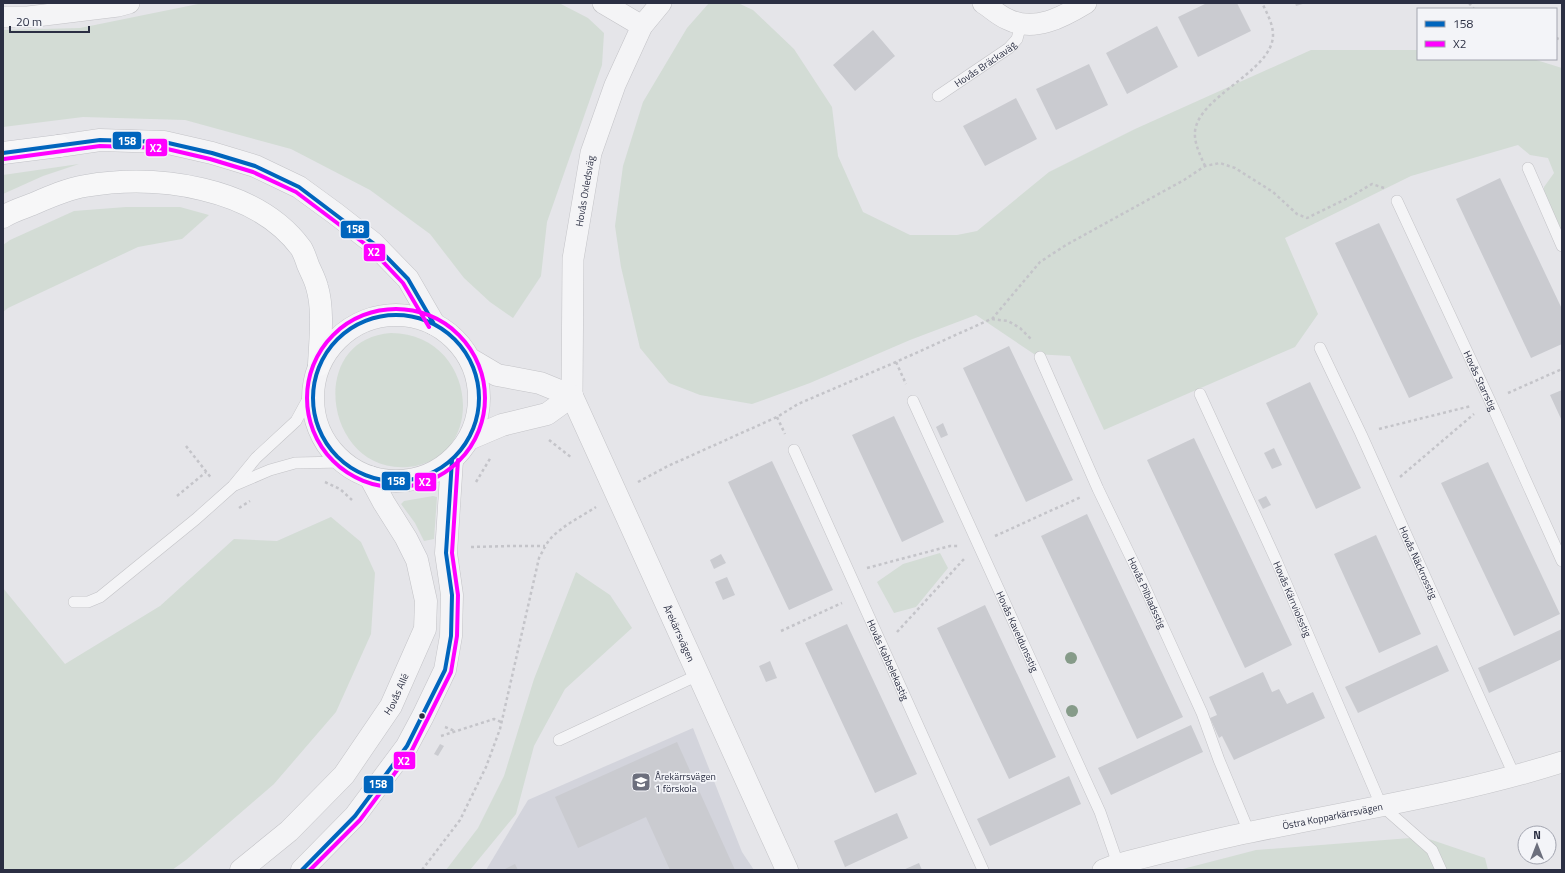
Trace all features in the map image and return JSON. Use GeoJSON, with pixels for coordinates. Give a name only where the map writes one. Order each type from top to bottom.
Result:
{"type":"FeatureCollection","features":[{"type":"Feature","properties":{"kind":"main road"},"geometry":{"type":"LineString","coordinates":[[3,153],[59,146]]}},
{"type":"Feature","properties":{"kind":"main road"},"geometry":{"type":"LineString","coordinates":[[3,217],[47,198],[84,186],[134,181],[173,184],[209,191],[264,213],[286,232],[302,249],[318,287],[321,316],[320,365]]}},
{"type":"Feature","properties":{"kind":"street"},"geometry":{"type":"LineString","coordinates":[[3,17],[28,16],[118,6],[129,3]]}},
{"type":"Feature","properties":{"kind":"street"},"geometry":{"type":"LineString","coordinates":[[603,3],[642,26]]}},
{"type":"Feature","properties":{"kind":"street","name":"Hovås Oxledsväg"},"geometry":{"type":"LineString","coordinates":[[572,396],[573,259],[591,153],[615,85],[642,26],[661,3]]}},
{"type":"Feature","properties":{"kind":"street"},"geometry":{"type":"LineString","coordinates":[[983,3],[1007,19],[1021,24],[1040,24],[1064,16],[1086,3]]}},
{"type":"Feature","properties":{"kind":"street"},"geometry":{"type":"LineString","coordinates":[[59,146],[100,140],[164,142],[255,166],[299,187],[373,243],[408,279],[434,324]]}},
{"type":"Feature","properties":{"kind":"street"},"geometry":{"type":"LineString","coordinates":[[401,315],[418,317],[434,324],[455,338],[464,348],[470,359],[476,375],[480,396],[476,424],[469,439],[452,460],[428,475],[414,479],[392,481],[370,477],[356,471],[343,462],[329,447],[319,429],[314,408],[314,388],[320,365],[328,350],[352,327],[368,320],[384,316],[401,315]]}},
{"type":"Feature","properties":{"kind":"street"},"geometry":{"type":"LineString","coordinates":[[470,359],[497,375],[540,382],[572,396]]}},
{"type":"Feature","properties":{"kind":"street"},"geometry":{"type":"LineString","coordinates":[[469,439],[502,425],[547,414],[572,396]]}},
{"type":"Feature","properties":{"kind":"street","name":"Årekärrsvägen"},"geometry":{"type":"LineString","coordinates":[[572,396],[787,870]]}},
{"type":"Feature","properties":{"kind":"street"},"geometry":{"type":"LineString","coordinates":[[302,870],[355,816],[407,746],[424,716],[445,670],[451,636],[452,595],[446,553],[452,460]]}},
{"type":"Feature","properties":{"kind":"street","name":"Hovås Allé"},"geometry":{"type":"LineString","coordinates":[[241,870],[289,831],[344,775],[391,706],[425,629],[426,601],[417,560],[406,538],[370,477]]}},
{"type":"Feature","properties":{"kind":"street","name":"Östra Kopparkärrsvägen"},"geometry":{"type":"LineString","coordinates":[[1111,867],[1249,832],[1515,777],[1562,762]]}},
{"type":"Feature","properties":{"kind":"lane","name":"Hovås Bräckaväg"},"geometry":{"type":"LineString","coordinates":[[938,96],[1009,48],[1016,39],[1021,24]]}},
{"type":"Feature","properties":{"kind":"lane"},"geometry":{"type":"LineString","coordinates":[[1528,168],[1562,246]]}},
{"type":"Feature","properties":{"kind":"lane","name":"Hovås Starrstig"},"geometry":{"type":"LineString","coordinates":[[1397,201],[1490,401],[1562,561]]}},
{"type":"Feature","properties":{"kind":"lane","name":"Hovås Näckrosstig"},"geometry":{"type":"LineString","coordinates":[[1320,348],[1361,434],[1515,777]]}},
{"type":"Feature","properties":{"kind":"lane","name":"Hovås Pilbladsstig"},"geometry":{"type":"LineString","coordinates":[[1040,356],[1098,489],[1137,570],[1202,713],[1219,760],[1249,832]]}},
{"type":"Feature","properties":{"kind":"lane"},"geometry":{"type":"LineString","coordinates":[[74,602],[88,602],[100,597],[196,519],[233,486],[256,458],[296,421],[314,388]]}},
{"type":"Feature","properties":{"kind":"lane","name":"Hovås Kärrviolsstig"},"geometry":{"type":"LineString","coordinates":[[1200,394],[1276,560],[1381,805]]}},
{"type":"Feature","properties":{"kind":"lane","name":"Hovås Kaveldunsstig"},"geometry":{"type":"LineString","coordinates":[[913,401],[979,542],[1100,812],[1111,867]]}},
{"type":"Feature","properties":{"kind":"lane","name":"Hovås Kabbelekastig"},"geometry":{"type":"LineString","coordinates":[[794,450],[983,870]]}},
{"type":"Feature","properties":{"kind":"lane"},"geometry":{"type":"LineString","coordinates":[[233,486],[270,470],[295,463],[343,462]]}},
{"type":"Feature","properties":{"kind":"lane"},"geometry":{"type":"LineString","coordinates":[[559,740],[698,675]]}},
{"type":"Feature","properties":{"kind":"lane"},"geometry":{"type":"LineString","coordinates":[[1381,805],[1432,850],[1441,870]]}},
{"type":"Feature","properties":{"kind":"path"},"geometry":{"type":"LineString","coordinates":[[1205,166],[1198,149],[1195,136],[1196,123],[1205,111],[1249,72],[1270,48],[1273,36],[1271,24],[1262,3]]}},
{"type":"Feature","properties":{"kind":"path"},"geometry":{"type":"LineString","coordinates":[[422,870],[460,820],[486,767],[501,722],[539,558],[545,546],[552,537],[572,522],[668,466],[778,417],[798,404],[991,319],[1040,262],[1066,245],[1184,180],[1205,166],[1220,163],[1236,168],[1273,192],[1297,214],[1307,218],[1372,184],[1382,186],[1390,191],[1397,201]]}},
{"type":"Feature","properties":{"kind":"path"},"geometry":{"type":"LineString","coordinates":[[991,319],[1008,321],[1020,328],[1029,336],[1036,346],[1040,356]]}},
{"type":"Feature","properties":{"kind":"path"},"geometry":{"type":"LineString","coordinates":[[896,362],[913,401]]}},
{"type":"Feature","properties":{"kind":"path"},"geometry":{"type":"LineString","coordinates":[[1361,434],[1490,401],[1562,369]]}},
{"type":"Feature","properties":{"kind":"path"},"geometry":{"type":"LineString","coordinates":[[1386,490],[1490,401]]}},
{"type":"Feature","properties":{"kind":"path"},"geometry":{"type":"LineString","coordinates":[[548,439],[578,463]]}},
{"type":"Feature","properties":{"kind":"path"},"geometry":{"type":"LineString","coordinates":[[186,446],[236,508],[241,508],[254,498]]}},
{"type":"Feature","properties":{"kind":"path"},"geometry":{"type":"LineString","coordinates":[[475,485],[491,456],[497,452]]}},
{"type":"Feature","properties":{"kind":"path"},"geometry":{"type":"LineString","coordinates":[[177,496],[206,472]]}},
{"type":"Feature","properties":{"kind":"path"},"geometry":{"type":"LineString","coordinates":[[324,482],[340,489],[355,502]]}},
{"type":"Feature","properties":{"kind":"path"},"geometry":{"type":"LineString","coordinates":[[882,645],[890,640],[979,542]]}},
{"type":"Feature","properties":{"kind":"path"},"geometry":{"type":"LineString","coordinates":[[446,553],[470,547],[545,546]]}},
{"type":"Feature","properties":{"kind":"path"},"geometry":{"type":"LineString","coordinates":[[781,631],[859,596]]}},
{"type":"Feature","properties":{"kind":"path"},"geometry":{"type":"LineString","coordinates":[[437,738],[494,719],[501,722]]}},
{"type":"Feature","properties":{"kind":"path"},"geometry":{"type":"LineString","coordinates":[[441,725],[455,731]]}},
{"type":"Feature","properties":{"kind":"shaded area"},"geometry":{"type":"Polygon","coordinates":[[[203,3],[559,3],[588,18],[604,33],[602,65],[547,222],[541,276],[513,318],[490,302],[464,278],[430,234],[370,190],[291,149],[185,120],[83,117],[3,127],[3,30],[80,28],[203,3]]]}},
{"type":"Feature","properties":{"kind":"shaded area"},"geometry":{"type":"Polygon","coordinates":[[[709,3],[738,3],[753,10],[794,49],[832,107],[838,156],[863,212],[910,235],[957,235],[977,231],[1049,172],[1135,129],[1311,50],[1417,50],[1417,60],[1536,60],[1562,68],[1562,232],[1544,194],[1544,187],[1554,173],[1548,158],[1530,155],[1518,145],[1411,176],[1285,238],[1318,314],[1295,347],[1104,430],[1070,356],[1034,354],[976,315],[910,340],[810,383],[752,404],[700,395],[669,383],[640,348],[621,267],[615,226],[623,166],[643,102],[687,28],[709,3]]]}},
{"type":"Feature","properties":{"kind":"shaded area"},"geometry":{"type":"Polygon","coordinates":[[[79,164],[43,176],[3,194],[3,175],[79,164]]]}},
{"type":"Feature","properties":{"kind":"shaded area"},"geometry":{"type":"Polygon","coordinates":[[[126,207],[180,207],[209,215],[182,239],[138,247],[8,308],[3,312],[3,245],[10,240],[74,211],[126,207]]]}},
{"type":"Feature","properties":{"kind":"shaded area"},"geometry":{"type":"Polygon","coordinates":[[[391,333],[420,338],[441,353],[456,373],[462,397],[461,421],[452,443],[434,459],[408,467],[380,463],[358,450],[343,429],[336,405],[337,380],[346,357],[364,341],[391,333]]]}},
{"type":"Feature","properties":{"kind":"shaded area"},"geometry":{"type":"Polygon","coordinates":[[[433,496],[437,497],[434,539],[424,541],[415,523],[401,504],[404,501],[433,496]]]}},
{"type":"Feature","properties":{"kind":"shaded area"},"geometry":{"type":"Polygon","coordinates":[[[331,517],[361,542],[375,573],[371,634],[336,712],[274,784],[186,860],[172,870],[3,870],[3,588],[65,664],[160,606],[234,539],[277,541],[331,517]]]}},
{"type":"Feature","properties":{"kind":"shaded area"},"geometry":{"type":"Polygon","coordinates":[[[940,553],[948,568],[916,607],[894,613],[877,582],[903,564],[940,553]]]}},
{"type":"Feature","properties":{"kind":"shaded area"},"geometry":{"type":"Polygon","coordinates":[[[576,572],[610,595],[632,628],[565,689],[534,746],[516,814],[470,870],[446,870],[478,828],[504,776],[534,679],[576,572]]]}},
{"type":"Feature","properties":{"kind":"shaded area","name":"Årekärrsvägen 1 förskola"},"geometry":{"type":"Polygon","coordinates":[[[693,728],[742,852],[754,870],[486,870],[528,800],[693,728]]]}},
{"type":"Feature","properties":{"kind":"shaded area"},"geometry":{"type":"Polygon","coordinates":[[[1423,837],[1485,858],[1488,870],[1179,870],[1256,850],[1423,837]]]}},
{"type":"Feature","properties":{"kind":"building"},"geometry":{"type":"Polygon","coordinates":[[[1207,3],[1237,3],[1251,31],[1198,57],[1178,17],[1207,3]]]}},
{"type":"Feature","properties":{"kind":"building"},"geometry":{"type":"Polygon","coordinates":[[[1295,3],[1306,3],[1296,6],[1295,3]]]}},
{"type":"Feature","properties":{"kind":"building"},"geometry":{"type":"Polygon","coordinates":[[[1157,26],[1178,67],[1127,94],[1106,53],[1157,26]]]}},
{"type":"Feature","properties":{"kind":"building"},"geometry":{"type":"Polygon","coordinates":[[[873,30],[895,56],[855,91],[833,65],[873,30]]]}},
{"type":"Feature","properties":{"kind":"building"},"geometry":{"type":"Polygon","coordinates":[[[1089,64],[1108,105],[1056,130],[1036,89],[1089,64]]]}},
{"type":"Feature","properties":{"kind":"building"},"geometry":{"type":"Polygon","coordinates":[[[1016,98],[1037,139],[985,166],[963,126],[1016,98]]]}},
{"type":"Feature","properties":{"kind":"building"},"geometry":{"type":"Polygon","coordinates":[[[1500,178],[1562,309],[1562,344],[1531,358],[1456,199],[1500,178]]]}},
{"type":"Feature","properties":{"kind":"building"},"geometry":{"type":"Polygon","coordinates":[[[1379,223],[1453,378],[1409,398],[1335,243],[1379,223]]]}},
{"type":"Feature","properties":{"kind":"building"},"geometry":{"type":"Polygon","coordinates":[[[1009,346],[1073,480],[1026,502],[963,368],[1009,346]]]}},
{"type":"Feature","properties":{"kind":"building"},"geometry":{"type":"Polygon","coordinates":[[[1310,382],[1361,488],[1316,509],[1266,403],[1310,382]]]}},
{"type":"Feature","properties":{"kind":"building"},"geometry":{"type":"Polygon","coordinates":[[[1562,390],[1562,421],[1550,395],[1562,390]]]}},
{"type":"Feature","properties":{"kind":"building"},"geometry":{"type":"Polygon","coordinates":[[[894,416],[944,522],[902,542],[852,435],[894,416]]]}},
{"type":"Feature","properties":{"kind":"building"},"geometry":{"type":"Polygon","coordinates":[[[943,423],[948,435],[941,438],[936,427],[943,423]]]}},
{"type":"Feature","properties":{"kind":"building"},"geometry":{"type":"Polygon","coordinates":[[[1194,438],[1292,645],[1245,668],[1147,460],[1194,438]]]}},
{"type":"Feature","properties":{"kind":"building"},"geometry":{"type":"Polygon","coordinates":[[[1274,448],[1282,465],[1272,469],[1264,453],[1274,448]]]}},
{"type":"Feature","properties":{"kind":"building"},"geometry":{"type":"Polygon","coordinates":[[[772,461],[833,590],[789,610],[728,482],[772,461]]]}},
{"type":"Feature","properties":{"kind":"building"},"geometry":{"type":"Polygon","coordinates":[[[1488,462],[1560,614],[1514,636],[1441,483],[1488,462]]]}},
{"type":"Feature","properties":{"kind":"building"},"geometry":{"type":"Polygon","coordinates":[[[1266,496],[1271,505],[1263,509],[1258,500],[1266,496]]]}},
{"type":"Feature","properties":{"kind":"building"},"geometry":{"type":"Polygon","coordinates":[[[1087,514],[1183,717],[1137,739],[1041,536],[1087,514]]]}},
{"type":"Feature","properties":{"kind":"building"},"geometry":{"type":"Polygon","coordinates":[[[1376,535],[1421,634],[1379,653],[1334,554],[1376,535]]]}},
{"type":"Feature","properties":{"kind":"building"},"geometry":{"type":"Polygon","coordinates":[[[721,554],[726,563],[714,569],[710,560],[721,554]]]}},
{"type":"Feature","properties":{"kind":"building"},"geometry":{"type":"Polygon","coordinates":[[[727,577],[735,595],[723,600],[715,582],[727,577]]]}},
{"type":"Feature","properties":{"kind":"building"},"geometry":{"type":"Polygon","coordinates":[[[985,605],[1056,757],[1009,779],[937,628],[985,605]]]}},
{"type":"Feature","properties":{"kind":"building"},"geometry":{"type":"Polygon","coordinates":[[[847,624],[917,774],[875,793],[805,643],[847,624]]]}},
{"type":"Feature","properties":{"kind":"building"},"geometry":{"type":"Polygon","coordinates":[[[1562,629],[1562,659],[1489,693],[1478,668],[1562,629]]]}},
{"type":"Feature","properties":{"kind":"building"},"geometry":{"type":"Polygon","coordinates":[[[1437,645],[1449,671],[1358,713],[1345,687],[1437,645]]]}},
{"type":"Feature","properties":{"kind":"building"},"geometry":{"type":"Polygon","coordinates":[[[770,661],[777,678],[766,682],[759,666],[770,661]]]}},
{"type":"Feature","properties":{"kind":"building"},"geometry":{"type":"Polygon","coordinates":[[[1263,672],[1272,692],[1279,689],[1287,704],[1313,692],[1325,718],[1234,760],[1222,736],[1219,738],[1210,718],[1217,715],[1209,697],[1263,672]]]}},
{"type":"Feature","properties":{"kind":"building"},"geometry":{"type":"Polygon","coordinates":[[[1191,725],[1203,752],[1111,795],[1098,768],[1191,725]]]}},
{"type":"Feature","properties":{"kind":"building"},"geometry":{"type":"Polygon","coordinates":[[[677,742],[735,870],[670,870],[646,817],[578,848],[555,797],[677,742]]]}},
{"type":"Feature","properties":{"kind":"building"},"geometry":{"type":"Polygon","coordinates":[[[440,744],[444,746],[438,756],[434,754],[440,744]]]}},
{"type":"Feature","properties":{"kind":"building"},"geometry":{"type":"Polygon","coordinates":[[[1069,776],[1081,804],[990,846],[977,819],[1069,776]]]}},
{"type":"Feature","properties":{"kind":"building"},"geometry":{"type":"Polygon","coordinates":[[[897,813],[908,838],[845,867],[834,841],[897,813]]]}},
{"type":"Feature","properties":{"kind":"building"},"geometry":{"type":"Polygon","coordinates":[[[919,863],[922,870],[903,870],[919,863]]]}},
{"type":"Feature","properties":{"kind":"building"},"geometry":{"type":"Polygon","coordinates":[[[515,864],[518,870],[503,870],[515,864]]]}},
{"type":"Feature","properties":{"kind":"transit line","name":"158"},"geometry":{"type":"LineString","coordinates":[[3,153],[100,140],[164,142],[212,153],[255,166],[299,187],[373,243],[408,279],[434,324]]}},
{"type":"Feature","properties":{"kind":"transit line","name":"X2"},"geometry":{"type":"LineString","coordinates":[[4,159],[100,146],[163,148],[210,159],[253,172],[296,192],[369,247],[403,283],[429,327]]}},
{"type":"Feature","properties":{"kind":"transit line","name":"X2"},"geometry":{"type":"LineString","coordinates":[[387,309],[405,309],[438,319],[453,329],[465,341],[475,356],[481,372],[485,389],[485,398],[485,407],[481,424],[475,440],[465,455],[453,467],[438,477],[422,483],[405,487],[387,487],[354,477],[339,467],[327,455],[317,440],[311,424],[307,407],[307,389],[317,356],[327,341],[339,329],[354,319],[370,313],[387,309]]}},
{"type":"Feature","properties":{"kind":"transit line","name":"158"},"geometry":{"type":"LineString","coordinates":[[388,315],[404,315],[428,321],[455,339],[473,366],[479,390],[479,398],[479,406],[473,430],[455,457],[428,475],[404,481],[388,481],[364,475],[343,462],[332,451],[319,430],[313,406],[313,390],[319,366],[332,345],[343,334],[364,321],[388,315]]}},
{"type":"Feature","properties":{"kind":"transit line","name":"158"},"geometry":{"type":"LineString","coordinates":[[302,870],[355,816],[407,746],[445,670],[451,636],[452,595],[446,553],[452,460]]}},
{"type":"Feature","properties":{"kind":"transit line","name":"X2"},"geometry":{"type":"LineString","coordinates":[[310,870],[360,820],[412,750],[451,672],[457,636],[458,595],[452,553],[458,460]]}},
{"type":"Feature","properties":{"kind":"place","name":"Årekärrsvägen 1 förskola"},"geometry":{"type":"Point","coordinates":[641,782]}}]}
